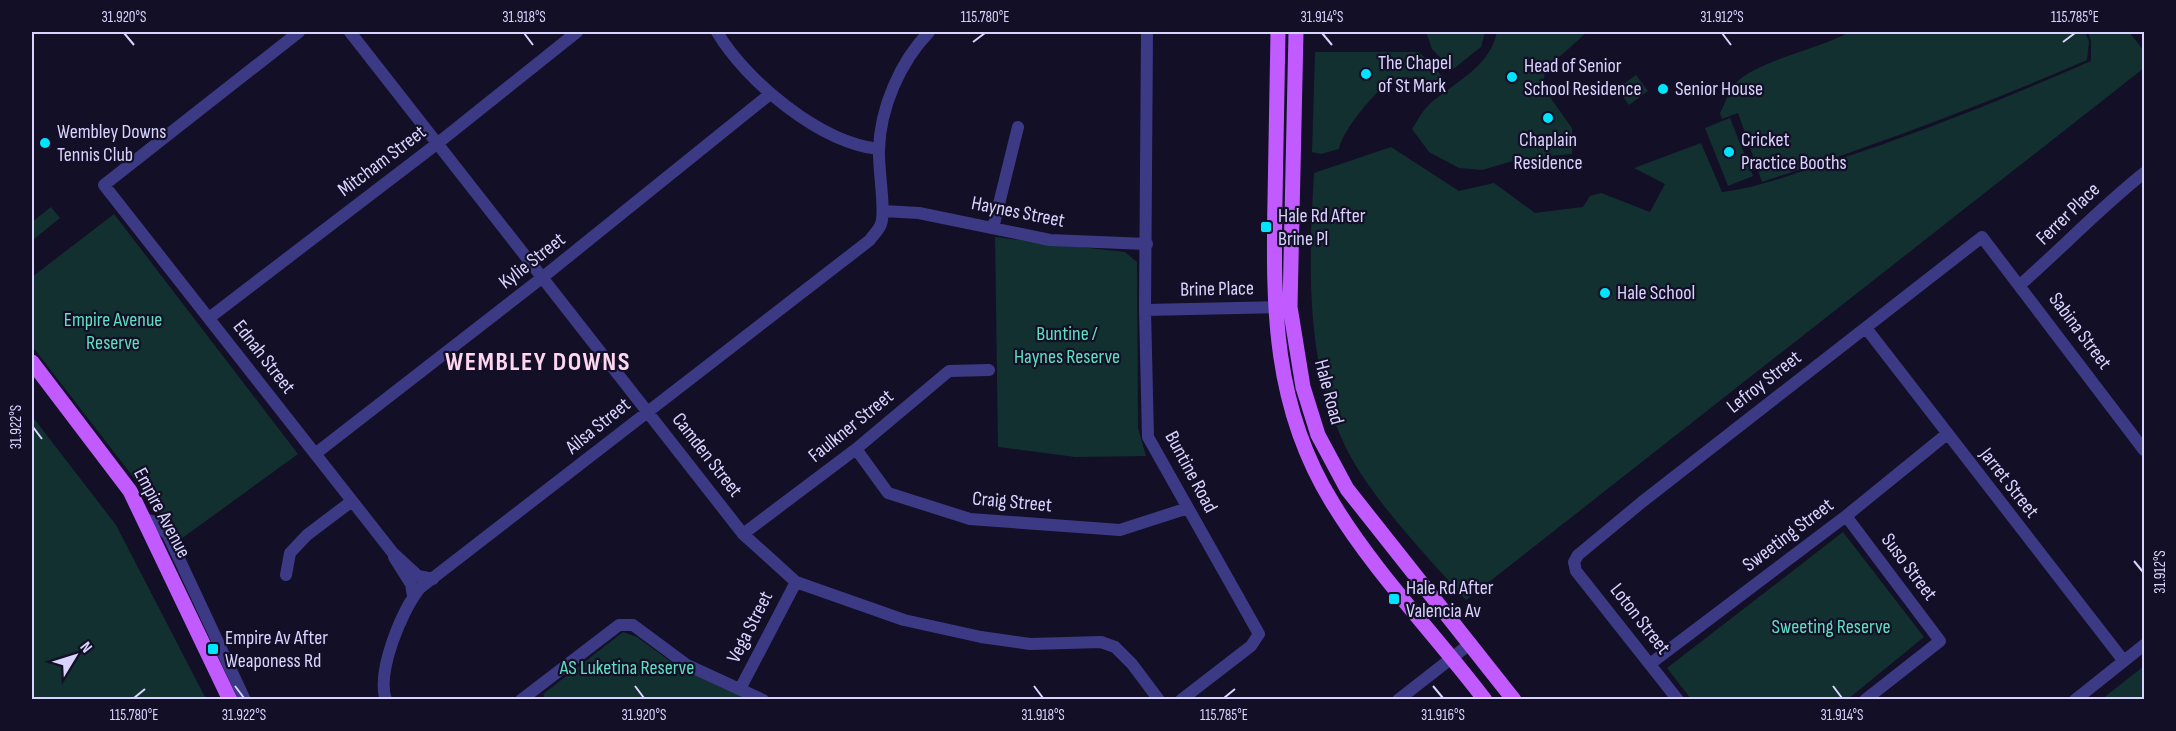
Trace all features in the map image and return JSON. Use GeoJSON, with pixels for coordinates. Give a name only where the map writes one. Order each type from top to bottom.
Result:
{"type":"FeatureCollection","features":[{"type":"Feature","properties":{"kind":"main road","name":"Hale Road"},"geometry":{"type":"LineString","coordinates":[[1278,32],[1274,308],[1285,389],[1302,444],[1326,492],[1366,552],[1485,699]]}},
{"type":"Feature","properties":{"kind":"main road","name":"Hale Road"},"geometry":{"type":"LineString","coordinates":[[1296,32],[1290,307],[1303,387],[1323,444],[1347,489],[1514,699]]}},
{"type":"Feature","properties":{"kind":"main road","name":"Empire Avenue"},"geometry":{"type":"LineString","coordinates":[[32,362],[111,463],[145,519],[230,699]]}},
{"type":"Feature","properties":{"kind":"main road","name":"Empire Avenue"},"geometry":{"type":"LineString","coordinates":[[32,378],[122,495],[220,699]]}},
{"type":"Feature","properties":{"kind":"street","name":"Ednah Street"},"geometry":{"type":"LineString","coordinates":[[299,32],[104,185],[393,553],[418,576],[433,579]]}},
{"type":"Feature","properties":{"kind":"street","name":"Camden Street"},"geometry":{"type":"LineString","coordinates":[[350,32],[743,534],[796,582],[904,620],[981,638],[1030,644],[1101,642],[1115,647],[1132,664],[1159,699]]}},
{"type":"Feature","properties":{"kind":"street","name":"Mitcham Street"},"geometry":{"type":"LineString","coordinates":[[209,318],[438,143],[576,32]]}},
{"type":"Feature","properties":{"kind":"street"},"geometry":{"type":"LineString","coordinates":[[717,32],[733,54],[771,94],[834,137],[879,149]]}},
{"type":"Feature","properties":{"kind":"street"},"geometry":{"type":"LineString","coordinates":[[883,211],[879,149],[881,127],[893,90],[908,61],[929,32]]}},
{"type":"Feature","properties":{"kind":"street","name":"Buntine Road"},"geometry":{"type":"LineString","coordinates":[[1148,32],[1145,310],[1148,437],[1258,634],[1251,646],[1181,699]]}},
{"type":"Feature","properties":{"kind":"street","name":"Kylie Street"},"geometry":{"type":"LineString","coordinates":[[315,454],[543,278],[771,94]]}},
{"type":"Feature","properties":{"kind":"street"},"geometry":{"type":"LineString","coordinates":[[993,228],[1018,127]]}},
{"type":"Feature","properties":{"kind":"street","name":"Ferrer Place"},"geometry":{"type":"LineString","coordinates":[[2020,285],[2083,229],[2115,196],[2145,173]]}},
{"type":"Feature","properties":{"kind":"street","name":"Haynes Street"},"geometry":{"type":"LineString","coordinates":[[883,211],[919,213],[1050,240],[1147,244]]}},
{"type":"Feature","properties":{"kind":"street","name":"Ailsa Street"},"geometry":{"type":"LineString","coordinates":[[386,699],[383,693],[388,660],[405,608],[413,596],[636,423],[647,410],[870,240],[881,224],[883,211]]}},
{"type":"Feature","properties":{"kind":"street","name":"Sabina Street"},"geometry":{"type":"LineString","coordinates":[[1982,237],[2145,450]]}},
{"type":"Feature","properties":{"kind":"street","name":"Lefroy Street"},"geometry":{"type":"LineString","coordinates":[[1574,562],[1578,555],[1642,502],[1982,237]]}},
{"type":"Feature","properties":{"kind":"street","name":"Brine Place"},"geometry":{"type":"LineString","coordinates":[[1145,310],[1290,307]]}},
{"type":"Feature","properties":{"kind":"street","name":"Jarret Street"},"geometry":{"type":"LineString","coordinates":[[1866,328],[2123,660]]}},
{"type":"Feature","properties":{"kind":"street","name":"Faulkner Street"},"geometry":{"type":"LineString","coordinates":[[743,534],[856,448],[949,371],[989,370]]}},
{"type":"Feature","properties":{"kind":"street","name":"Sweeting Street"},"geometry":{"type":"LineString","coordinates":[[1650,664],[1846,516],[1947,434]]}},
{"type":"Feature","properties":{"kind":"street","name":"Craig Street"},"geometry":{"type":"LineString","coordinates":[[856,448],[888,493],[970,519],[1120,530],[1188,508]]}},
{"type":"Feature","properties":{"kind":"street"},"geometry":{"type":"LineString","coordinates":[[286,574],[290,553],[307,535],[352,501]]}},
{"type":"Feature","properties":{"kind":"street","name":"Suso Street"},"geometry":{"type":"LineString","coordinates":[[1846,516],[1940,641],[1864,699]]}},
{"type":"Feature","properties":{"kind":"street"},"geometry":{"type":"LineString","coordinates":[[145,519],[155,522],[168,535],[245,699]]}},
{"type":"Feature","properties":{"kind":"street","name":"Ednah Street"},"geometry":{"type":"LineString","coordinates":[[393,553],[395,561],[411,584],[413,596]]}},
{"type":"Feature","properties":{"kind":"street","name":"Loton Street"},"geometry":{"type":"LineString","coordinates":[[1574,562],[1576,571],[1678,699]]}},
{"type":"Feature","properties":{"kind":"street","name":"Vega Street"},"geometry":{"type":"LineString","coordinates":[[740,689],[796,582]]}},
{"type":"Feature","properties":{"kind":"street"},"geometry":{"type":"LineString","coordinates":[[521,699],[534,695],[619,625],[633,625],[687,664],[763,699]]}},
{"type":"Feature","properties":{"kind":"street"},"geometry":{"type":"LineString","coordinates":[[1398,699],[1471,643]]}},
{"type":"Feature","properties":{"kind":"street"},"geometry":{"type":"LineString","coordinates":[[2075,699],[2145,645]]}},
{"type":"Feature","properties":{"kind":"green space"},"geometry":{"type":"Polygon","coordinates":[[[1426,32],[1485,32],[1481,47],[1452,70],[1432,49],[1426,32]]]}},
{"type":"Feature","properties":{"kind":"green space"},"geometry":{"type":"Polygon","coordinates":[[[1497,32],[1587,32],[1546,69],[1542,86],[1572,128],[1572,154],[1520,159],[1482,170],[1459,168],[1429,152],[1412,129],[1425,109],[1477,67],[1492,46],[1497,32]]]}},
{"type":"Feature","properties":{"kind":"green space"},"geometry":{"type":"Polygon","coordinates":[[[1849,32],[2085,32],[2089,42],[2087,60],[1926,125],[1762,182],[1738,113],[1722,119],[1720,113],[1731,90],[1744,76],[1756,69],[1849,32]]]}},
{"type":"Feature","properties":{"kind":"green space"},"geometry":{"type":"Polygon","coordinates":[[[2088,32],[2129,32],[2144,51],[2144,68],[1466,600],[1398,523],[1361,474],[1342,440],[1319,367],[1311,289],[1314,173],[1391,147],[1459,191],[1494,183],[1535,213],[1583,207],[1590,196],[1601,193],[1650,212],[1665,184],[1634,168],[1701,143],[1722,192],[1775,180],[1927,128],[2091,61],[2091,41],[2088,32]]]}},
{"type":"Feature","properties":{"kind":"green space"},"geometry":{"type":"Polygon","coordinates":[[[1315,52],[1419,52],[1444,78],[1427,92],[1412,78],[1400,78],[1390,82],[1372,98],[1354,120],[1339,149],[1321,154],[1312,152],[1315,52]]]}},
{"type":"Feature","properties":{"kind":"green space"},"geometry":{"type":"Polygon","coordinates":[[[1636,75],[1648,91],[1629,105],[1617,89],[1636,75]]]}},
{"type":"Feature","properties":{"kind":"green space","name":"Cricket Practice Booths"},"geometry":{"type":"Polygon","coordinates":[[[1730,118],[1753,176],[1728,186],[1705,128],[1730,118]]]}},
{"type":"Feature","properties":{"kind":"green space"},"geometry":{"type":"Polygon","coordinates":[[[51,207],[60,218],[34,239],[32,222],[51,207]]]}},
{"type":"Feature","properties":{"kind":"green space","name":"Empire Avenue Reserve"},"geometry":{"type":"Polygon","coordinates":[[[114,214],[298,454],[181,539],[32,346],[32,277],[114,214]]]}},
{"type":"Feature","properties":{"kind":"green space","name":"Buntine / Haynes Reserve"},"geometry":{"type":"Polygon","coordinates":[[[995,237],[1125,252],[1137,262],[1138,428],[1146,456],[1075,457],[998,447],[995,237]]]}},
{"type":"Feature","properties":{"kind":"green space"},"geometry":{"type":"Polygon","coordinates":[[[32,416],[116,525],[206,699],[32,699],[32,416]]]}},
{"type":"Feature","properties":{"kind":"green space","name":"Sweeting Reserve"},"geometry":{"type":"Polygon","coordinates":[[[1843,532],[1924,637],[1848,699],[1691,699],[1667,668],[1843,532]]]}},
{"type":"Feature","properties":{"kind":"green space","name":"AS Luketina Reserve"},"geometry":{"type":"Polygon","coordinates":[[[623,632],[637,637],[681,669],[749,699],[546,700],[543,694],[623,632]]]}},
{"type":"Feature","properties":{"kind":"green space"},"geometry":{"type":"Polygon","coordinates":[[[2144,666],[2144,699],[2102,699],[2144,666]]]}},
{"type":"Feature","properties":{"kind":"place","name":"The Chapel of St Mark"},"geometry":{"type":"Point","coordinates":[1366,74]}},
{"type":"Feature","properties":{"kind":"place","name":"Head of Senior School Residence"},"geometry":{"type":"Point","coordinates":[1512,77]}},
{"type":"Feature","properties":{"kind":"place","name":"Senior House"},"geometry":{"type":"Point","coordinates":[1663,89]}},
{"type":"Feature","properties":{"kind":"place","name":"Chaplain Residence"},"geometry":{"type":"Point","coordinates":[1548,118]}},
{"type":"Feature","properties":{"kind":"place","name":"Wembley Downs Tennis Club"},"geometry":{"type":"Point","coordinates":[45,143]}},
{"type":"Feature","properties":{"kind":"place","name":"Cricket Practice Booths"},"geometry":{"type":"Point","coordinates":[1729,152]}},
{"type":"Feature","properties":{"kind":"place","name":"Hale Rd After Brine Pl"},"geometry":{"type":"Point","coordinates":[1266,227]}},
{"type":"Feature","properties":{"kind":"place","name":"Hale School"},"geometry":{"type":"Point","coordinates":[1605,293]}},
{"type":"Feature","properties":{"kind":"place","name":"Hale Rd After Valencia Av"},"geometry":{"type":"Point","coordinates":[1394,599]}},
{"type":"Feature","properties":{"kind":"place","name":"Empire Av After Weaponess Rd"},"geometry":{"type":"Point","coordinates":[213,649]}},
{"type":"Feature","properties":{"kind":"district","name":"WEMBLEY DOWNS"},"geometry":{"type":"Point","coordinates":[538,362]}}]}
